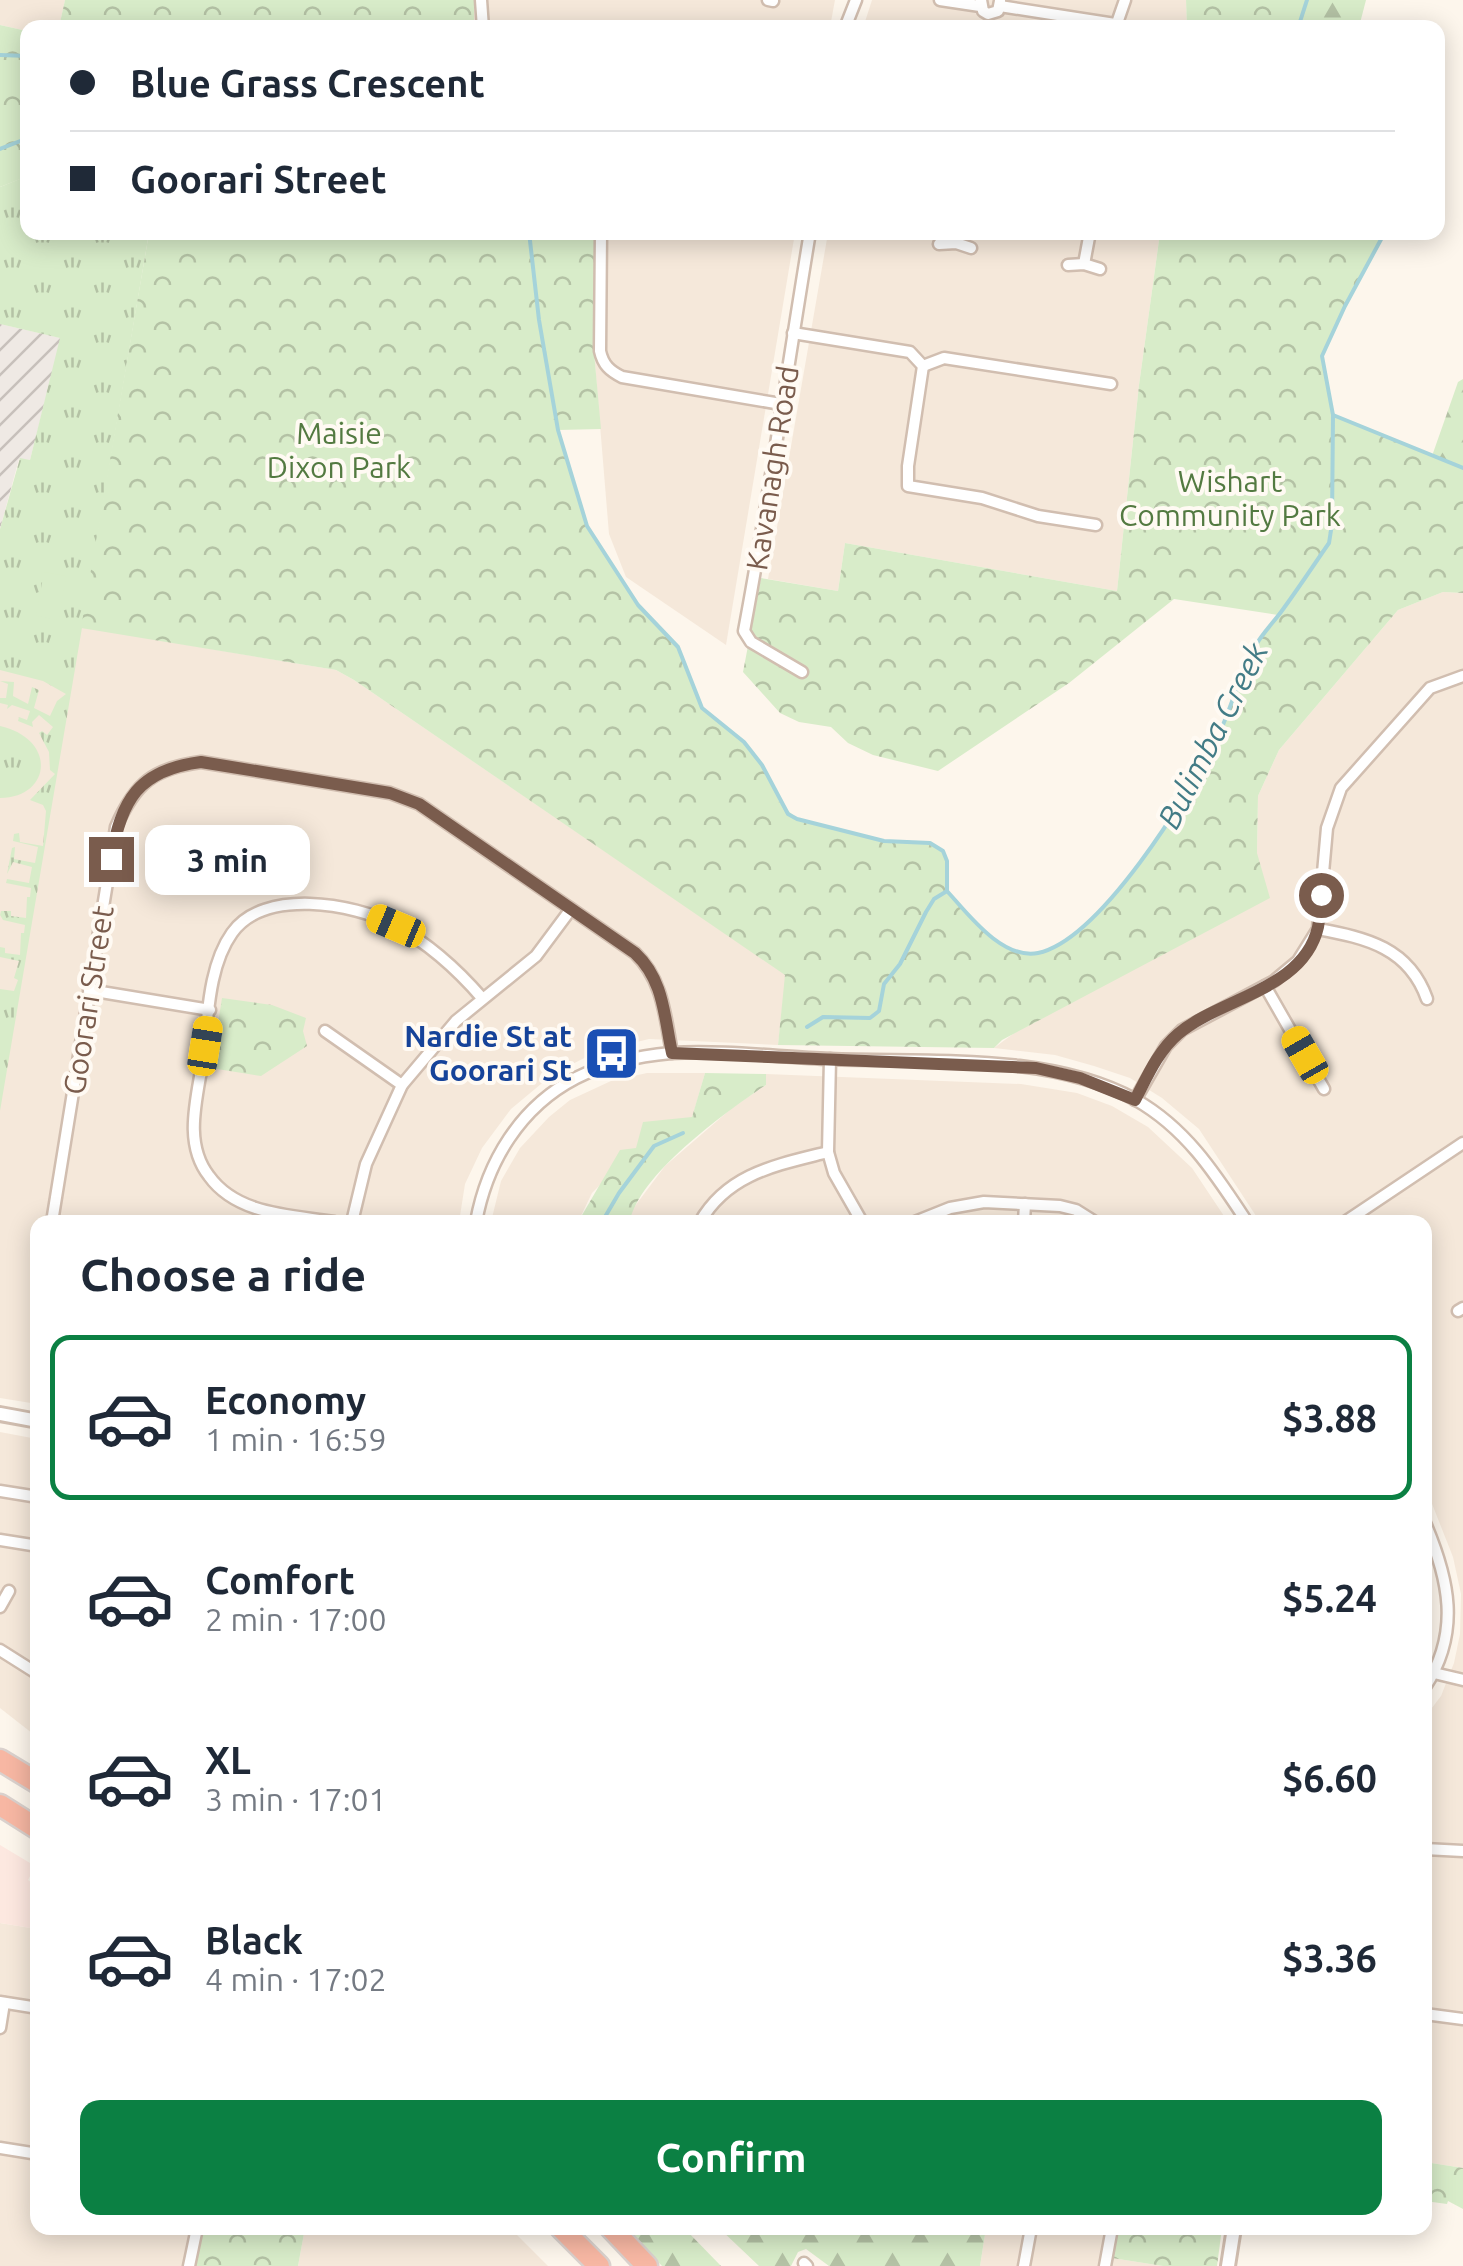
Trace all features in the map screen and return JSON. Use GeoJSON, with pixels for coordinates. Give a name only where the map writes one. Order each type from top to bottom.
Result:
{"type":"FeatureCollection","features":[{"type":"Feature","properties":{"kind":"highway"},"geometry":{"type":"LineString","coordinates":[[0,1760],[30,1778]]}},
{"type":"Feature","properties":{"kind":"highway"},"geometry":{"type":"LineString","coordinates":[[0,1805],[30,1824]]}},
{"type":"Feature","properties":{"kind":"highway"},"geometry":{"type":"LineString","coordinates":[[568,2235],[599,2266]]}},
{"type":"Feature","properties":{"kind":"highway"},"geometry":{"type":"LineString","coordinates":[[618,2235],[647,2266]]}},
{"type":"Feature","properties":{"kind":"street"},"geometry":{"type":"LineString","coordinates":[[940,0],[998,11],[1000,3],[1086,20]]}},
{"type":"Feature","properties":{"kind":"street"},"geometry":{"type":"LineString","coordinates":[[601,240],[600,351],[602,361],[612,372],[622,377],[781,404]]}},
{"type":"Feature","properties":{"kind":"street","name":"Kavanagh Road"},"geometry":{"type":"LineString","coordinates":[[802,672],[751,642],[744,630],[773,481],[781,404],[809,240]]}},
{"type":"Feature","properties":{"kind":"street"},"geometry":{"type":"LineString","coordinates":[[939,244],[950,240]]}},
{"type":"Feature","properties":{"kind":"street"},"geometry":{"type":"LineString","coordinates":[[959,240],[971,248]]}},
{"type":"Feature","properties":{"kind":"street"},"geometry":{"type":"LineString","coordinates":[[1084,264],[1088,240]]}},
{"type":"Feature","properties":{"kind":"street"},"geometry":{"type":"LineString","coordinates":[[1068,265],[1100,269]]}},
{"type":"Feature","properties":{"kind":"street"},"geometry":{"type":"LineString","coordinates":[[793,333],[910,352],[923,366]]}},
{"type":"Feature","properties":{"kind":"street"},"geometry":{"type":"LineString","coordinates":[[923,366],[944,358],[1111,384]]}},
{"type":"Feature","properties":{"kind":"street"},"geometry":{"type":"LineString","coordinates":[[923,366],[908,486],[982,498],[1038,516],[1096,526]]}},
{"type":"Feature","properties":{"kind":"street"},"geometry":{"type":"LineString","coordinates":[[1135,1100],[1166,1046],[1182,1030],[1265,986],[1298,962],[1318,929],[1327,828],[1341,788],[1430,688],[1463,676]]}},
{"type":"Feature","properties":{"kind":"street","name":"Goorari Street"},"geometry":{"type":"LineString","coordinates":[[53,1215],[116,826],[128,798],[150,778],[174,766],[201,762],[390,793],[419,804],[649,967],[660,987],[672,1053]]}},
{"type":"Feature","properties":{"kind":"street"},"geometry":{"type":"LineString","coordinates":[[291,1215],[261,1210],[223,1192],[208,1176],[194,1141],[217,964],[234,929],[263,908],[283,903],[325,906],[373,916],[396,926],[456,968],[482,998]]}},
{"type":"Feature","properties":{"kind":"street"},"geometry":{"type":"LineString","coordinates":[[354,1215],[366,1164],[402,1085],[435,1043],[482,998],[536,956],[571,909]]}},
{"type":"Feature","properties":{"kind":"street"},"geometry":{"type":"LineString","coordinates":[[1318,929],[1363,938],[1390,950],[1415,973],[1427,1000]]}},
{"type":"Feature","properties":{"kind":"street"},"geometry":{"type":"LineString","coordinates":[[1265,986],[1324,1089]]}},
{"type":"Feature","properties":{"kind":"street"},"geometry":{"type":"LineString","coordinates":[[89,990],[210,1010]]}},
{"type":"Feature","properties":{"kind":"street"},"geometry":{"type":"LineString","coordinates":[[326,1031],[402,1085]]}},
{"type":"Feature","properties":{"kind":"street"},"geometry":{"type":"LineString","coordinates":[[478,1215],[489,1173],[526,1116],[574,1080],[605,1066],[672,1053],[1036,1068],[1080,1078],[1135,1100],[1194,1146],[1242,1215]]}},
{"type":"Feature","properties":{"kind":"street"},"geometry":{"type":"LineString","coordinates":[[830,1059],[828,1152],[834,1173],[858,1215]]}},
{"type":"Feature","properties":{"kind":"street"},"geometry":{"type":"LineString","coordinates":[[1356,1215],[1463,1143]]}},
{"type":"Feature","properties":{"kind":"street"},"geometry":{"type":"LineString","coordinates":[[705,1215],[718,1196],[740,1180],[764,1168],[828,1152]]}},
{"type":"Feature","properties":{"kind":"street"},"geometry":{"type":"LineString","coordinates":[[934,1215],[965,1203],[1060,1206],[1084,1215]]}},
{"type":"Feature","properties":{"kind":"street"},"geometry":{"type":"LineString","coordinates":[[1024,1215],[1025,1204]]}},
{"type":"Feature","properties":{"kind":"street"},"geometry":{"type":"LineString","coordinates":[[0,1414],[30,1420]]}},
{"type":"Feature","properties":{"kind":"street"},"geometry":{"type":"LineString","coordinates":[[0,1491],[30,1496]]}},
{"type":"Feature","properties":{"kind":"street"},"geometry":{"type":"LineString","coordinates":[[1432,1539],[1442,1562],[1449,1614],[1432,1675]]}},
{"type":"Feature","properties":{"kind":"street"},"geometry":{"type":"LineString","coordinates":[[0,1540],[30,1545]]}},
{"type":"Feature","properties":{"kind":"street"},"geometry":{"type":"LineString","coordinates":[[0,1607],[9,1591]]}},
{"type":"Feature","properties":{"kind":"street"},"geometry":{"type":"LineString","coordinates":[[0,1650],[30,1669]]}},
{"type":"Feature","properties":{"kind":"street"},"geometry":{"type":"LineString","coordinates":[[1434,1672],[1463,1680]]}},
{"type":"Feature","properties":{"kind":"street"},"geometry":{"type":"LineString","coordinates":[[1432,1849],[1463,1851]]}},
{"type":"Feature","properties":{"kind":"street"},"geometry":{"type":"LineString","coordinates":[[0,2028],[2,2002],[30,2007]]}},
{"type":"Feature","properties":{"kind":"street"},"geometry":{"type":"LineString","coordinates":[[1432,2015],[1463,2019]]}},
{"type":"Feature","properties":{"kind":"street"},"geometry":{"type":"LineString","coordinates":[[0,2148],[30,2153]]}},
{"type":"Feature","properties":{"kind":"street"},"geometry":{"type":"LineString","coordinates":[[189,2266],[196,2235]]}},
{"type":"Feature","properties":{"kind":"street"},"geometry":{"type":"LineString","coordinates":[[1024,2266],[1030,2235]]}},
{"type":"Feature","properties":{"kind":"street"},"geometry":{"type":"LineString","coordinates":[[1105,2266],[1111,2235]]}},
{"type":"Feature","properties":{"kind":"street"},"geometry":{"type":"LineString","coordinates":[[1228,2266],[1233,2235]]}},
{"type":"Feature","properties":{"kind":"shaded area"},"geometry":{"type":"Polygon","coordinates":[[[0,0],[65,0],[61,20],[20,20],[20,29],[0,25],[0,0]]]}},
{"type":"Feature","properties":{"kind":"shaded area"},"geometry":{"type":"Polygon","coordinates":[[[474,0],[835,0],[831,20],[474,20],[474,0]]]}},
{"type":"Feature","properties":{"kind":"shaded area"},"geometry":{"type":"Polygon","coordinates":[[[872,0],[1186,0],[1187,20],[866,20],[872,0]]]}},
{"type":"Feature","properties":{"kind":"shaded area"},"geometry":{"type":"Polygon","coordinates":[[[594,240],[794,240],[726,645],[626,577],[609,534],[594,352],[594,240]]]}},
{"type":"Feature","properties":{"kind":"shaded area"},"geometry":{"type":"Polygon","coordinates":[[[827,240],[1159,240],[1117,591],[845,543],[838,591],[768,579],[827,240]]]}},
{"type":"Feature","properties":{"kind":"shaded area"},"geometry":{"type":"Polygon","coordinates":[[[0,324],[61,338],[30,460],[19,459],[0,529],[0,324]]]}},
{"type":"Feature","properties":{"kind":"shaded area"},"geometry":{"type":"Polygon","coordinates":[[[0,534],[81,627],[336,670],[354,680],[786,975],[778,1045],[649,1039],[596,1052],[553,1074],[511,1109],[482,1148],[465,1184],[460,1215],[30,1215],[30,1403],[0,1398],[0,534]]]}},
{"type":"Feature","properties":{"kind":"shaded area"},"geometry":{"type":"Polygon","coordinates":[[[1443,592],[1463,593],[1463,2168],[1432,2163],[1432,1708],[1454,1663],[1460,1634],[1461,1594],[1453,1557],[1432,1504],[1432,1215],[1255,1215],[1199,1129],[1162,1098],[1130,1078],[1094,1066],[1055,1055],[994,1048],[1257,853],[1258,796],[1279,750],[1398,610],[1443,592]]]}},
{"type":"Feature","properties":{"kind":"shaded area"},"geometry":{"type":"Polygon","coordinates":[[[647,1073],[705,1073],[692,1118],[671,1120],[636,1149],[592,1193],[581,1215],[493,1215],[501,1181],[520,1148],[570,1100],[611,1081],[647,1073]]]}},
{"type":"Feature","properties":{"kind":"shaded area"},"geometry":{"type":"Polygon","coordinates":[[[766,1074],[1021,1084],[1077,1093],[1112,1106],[1148,1127],[1192,1168],[1223,1215],[631,1215],[665,1166],[732,1108],[766,1085],[766,1074]]]}},
{"type":"Feature","properties":{"kind":"shaded area"},"geometry":{"type":"Polygon","coordinates":[[[0,1432],[30,1438],[30,1732],[0,1708],[0,1432]]]}},
{"type":"Feature","properties":{"kind":"shaded area"},"geometry":{"type":"Polygon","coordinates":[[[0,1845],[30,1863],[30,1928],[0,1923],[0,1845]]]}},
{"type":"Feature","properties":{"kind":"shaded area"},"geometry":{"type":"Polygon","coordinates":[[[0,1923],[30,1928],[30,2235],[191,2235],[184,2266],[0,2266],[0,1923]]]}},
{"type":"Feature","properties":{"kind":"shaded area"},"geometry":{"type":"Polygon","coordinates":[[[304,2235],[517,2235],[548,2266],[298,2266],[304,2235]]]}},
{"type":"Feature","properties":{"kind":"shaded area"},"geometry":{"type":"Polygon","coordinates":[[[985,2235],[1116,2235],[1112,2258],[1163,2266],[980,2266],[985,2235]]]}},
{"type":"Feature","properties":{"kind":"green space"},"geometry":{"type":"Polygon","coordinates":[[[65,0],[474,0],[474,20],[61,20],[65,0]]]}},
{"type":"Feature","properties":{"kind":"green space"},"geometry":{"type":"Polygon","coordinates":[[[1186,0],[1307,0],[1300,20],[1187,20],[1186,0]]]}},
{"type":"Feature","properties":{"kind":"green space"},"geometry":{"type":"Polygon","coordinates":[[[1307,0],[1366,0],[1361,20],[1301,20],[1307,0]]]}},
{"type":"Feature","properties":{"kind":"green space"},"geometry":{"type":"Polygon","coordinates":[[[0,25],[20,29],[20,179],[0,187],[0,25]]]}},
{"type":"Feature","properties":{"kind":"green space"},"geometry":{"type":"Polygon","coordinates":[[[20,179],[20,240],[148,240],[0,1111],[0,989],[14,991],[19,961],[0,957],[0,947],[5,948],[5,953],[20,955],[25,925],[3,920],[0,915],[1,911],[11,911],[11,916],[26,918],[31,888],[6,883],[7,879],[29,883],[32,867],[13,862],[7,874],[12,848],[15,847],[14,859],[35,863],[38,847],[13,841],[14,834],[19,833],[20,842],[43,846],[46,811],[43,805],[30,800],[55,774],[50,770],[49,752],[39,733],[47,735],[53,727],[39,715],[32,722],[33,727],[18,721],[19,717],[27,720],[30,711],[12,705],[7,709],[8,705],[0,703],[0,698],[6,698],[8,684],[0,681],[14,682],[13,696],[28,704],[32,687],[39,690],[34,708],[50,716],[57,701],[66,694],[43,681],[0,670],[0,529],[20,458],[30,460],[60,338],[0,324],[0,187],[20,179]]]}},
{"type":"Feature","properties":{"kind":"green space","name":"Maisie Dixon Park"},"geometry":{"type":"Polygon","coordinates":[[[148,240],[594,240],[594,352],[601,429],[558,430],[587,526],[638,605],[678,647],[702,708],[744,742],[762,765],[780,803],[797,819],[884,841],[930,843],[943,851],[947,861],[947,890],[991,936],[1024,953],[1049,949],[1077,931],[1135,868],[1206,762],[1249,656],[1278,615],[1174,599],[1069,683],[938,771],[873,755],[848,743],[831,727],[799,722],[780,713],[743,672],[761,578],[838,591],[845,543],[1117,591],[1159,240],[1381,240],[1322,356],[1333,414],[1463,468],[1463,593],[1443,592],[1398,610],[1279,750],[1258,796],[1257,853],[1270,898],[1002,1040],[994,1048],[778,1045],[785,975],[354,680],[336,670],[81,628],[148,240]]]}},
{"type":"Feature","properties":{"kind":"green space"},"geometry":{"type":"Polygon","coordinates":[[[1463,379],[1463,468],[1432,456],[1458,382],[1463,379]]]}},
{"type":"Feature","properties":{"kind":"green space"},"geometry":{"type":"Polygon","coordinates":[[[44,572],[66,576],[59,620],[36,616],[44,572]]]}},
{"type":"Feature","properties":{"kind":"green space"},"geometry":{"type":"Polygon","coordinates":[[[0,726],[31,743],[41,766],[30,788],[0,798],[0,726]]]}},
{"type":"Feature","properties":{"kind":"green space"},"geometry":{"type":"Polygon","coordinates":[[[222,998],[272,1005],[306,1018],[303,1031],[307,1046],[261,1076],[211,1068],[222,998]]]}},
{"type":"Feature","properties":{"kind":"green space"},"geometry":{"type":"Polygon","coordinates":[[[705,1073],[766,1074],[766,1085],[708,1127],[666,1165],[649,1184],[633,1215],[582,1215],[620,1150],[636,1148],[643,1122],[692,1117],[705,1073]]]}},
{"type":"Feature","properties":{"kind":"green space"},"geometry":{"type":"Polygon","coordinates":[[[1432,2163],[1463,2168],[1463,2209],[1448,2201],[1432,2202],[1432,2163]]]}},
{"type":"Feature","properties":{"kind":"green space"},"geometry":{"type":"Polygon","coordinates":[[[202,2235],[304,2235],[298,2266],[196,2266],[202,2235]]]}},
{"type":"Feature","properties":{"kind":"green space"},"geometry":{"type":"Polygon","coordinates":[[[633,2235],[691,2235],[721,2266],[662,2266],[633,2235]]]}},
{"type":"Feature","properties":{"kind":"green space"},"geometry":{"type":"Polygon","coordinates":[[[726,2235],[985,2235],[980,2266],[829,2266],[806,2249],[798,2252],[791,2266],[759,2266],[726,2235]]]}},
{"type":"Feature","properties":{"kind":"green space"},"geometry":{"type":"Polygon","coordinates":[[[1116,2235],[1221,2235],[1217,2266],[1163,2266],[1112,2258],[1116,2235]]]}},
{"type":"Feature","properties":{"kind":"waterway","name":"Bulimba Creek"},"geometry":{"type":"LineString","coordinates":[[1301,20],[1307,0]]}},
{"type":"Feature","properties":{"kind":"waterway"},"geometry":{"type":"LineString","coordinates":[[0,55],[20,56]]}},
{"type":"Feature","properties":{"kind":"waterway","name":"Bulimba Creek"},"geometry":{"type":"LineString","coordinates":[[0,149],[20,141]]}},
{"type":"Feature","properties":{"kind":"waterway","name":"Bulimba Creek"},"geometry":{"type":"LineString","coordinates":[[530,240],[558,430],[587,526],[638,605],[678,647],[702,708],[744,742],[762,765],[788,814],[884,841],[930,843],[943,851],[947,861],[947,891],[999,943],[1025,953],[1038,953],[1062,942],[1088,922],[1140,862],[1203,764],[1257,643],[1329,543],[1333,415],[1322,356],[1381,240]]}},
{"type":"Feature","properties":{"kind":"waterway","name":"Bulimba Creek"},"geometry":{"type":"LineString","coordinates":[[1333,415],[1463,468]]}},
{"type":"Feature","properties":{"kind":"waterway"},"geometry":{"type":"LineString","coordinates":[[807,1027],[823,1017],[870,1018],[879,1011],[884,984],[900,964],[934,899],[947,891]]}},
{"type":"Feature","properties":{"kind":"waterway"},"geometry":{"type":"LineString","coordinates":[[606,1215],[654,1146],[683,1133]]}},
{"type":"Feature","properties":{"kind":"place","name":"Nardie St at Goorari St"},"geometry":{"type":"Point","coordinates":[611,1053]}},
{"type":"Feature","properties":{"kind":"route"},"geometry":{"type":"LineString","coordinates":[[111,859],[116,826],[128,798],[150,778],[174,766],[201,762],[390,793],[419,804],[635,953],[660,987],[672,1053],[1036,1068],[1100,1084],[1135,1100],[1166,1046],[1182,1030],[1274,981],[1298,962],[1318,929],[1321,895]]}},
{"type":"Feature","properties":{"kind":"park label","name":"Wishart Community Park"},"geometry":{"type":"Point","coordinates":[1230,498]}}]}
